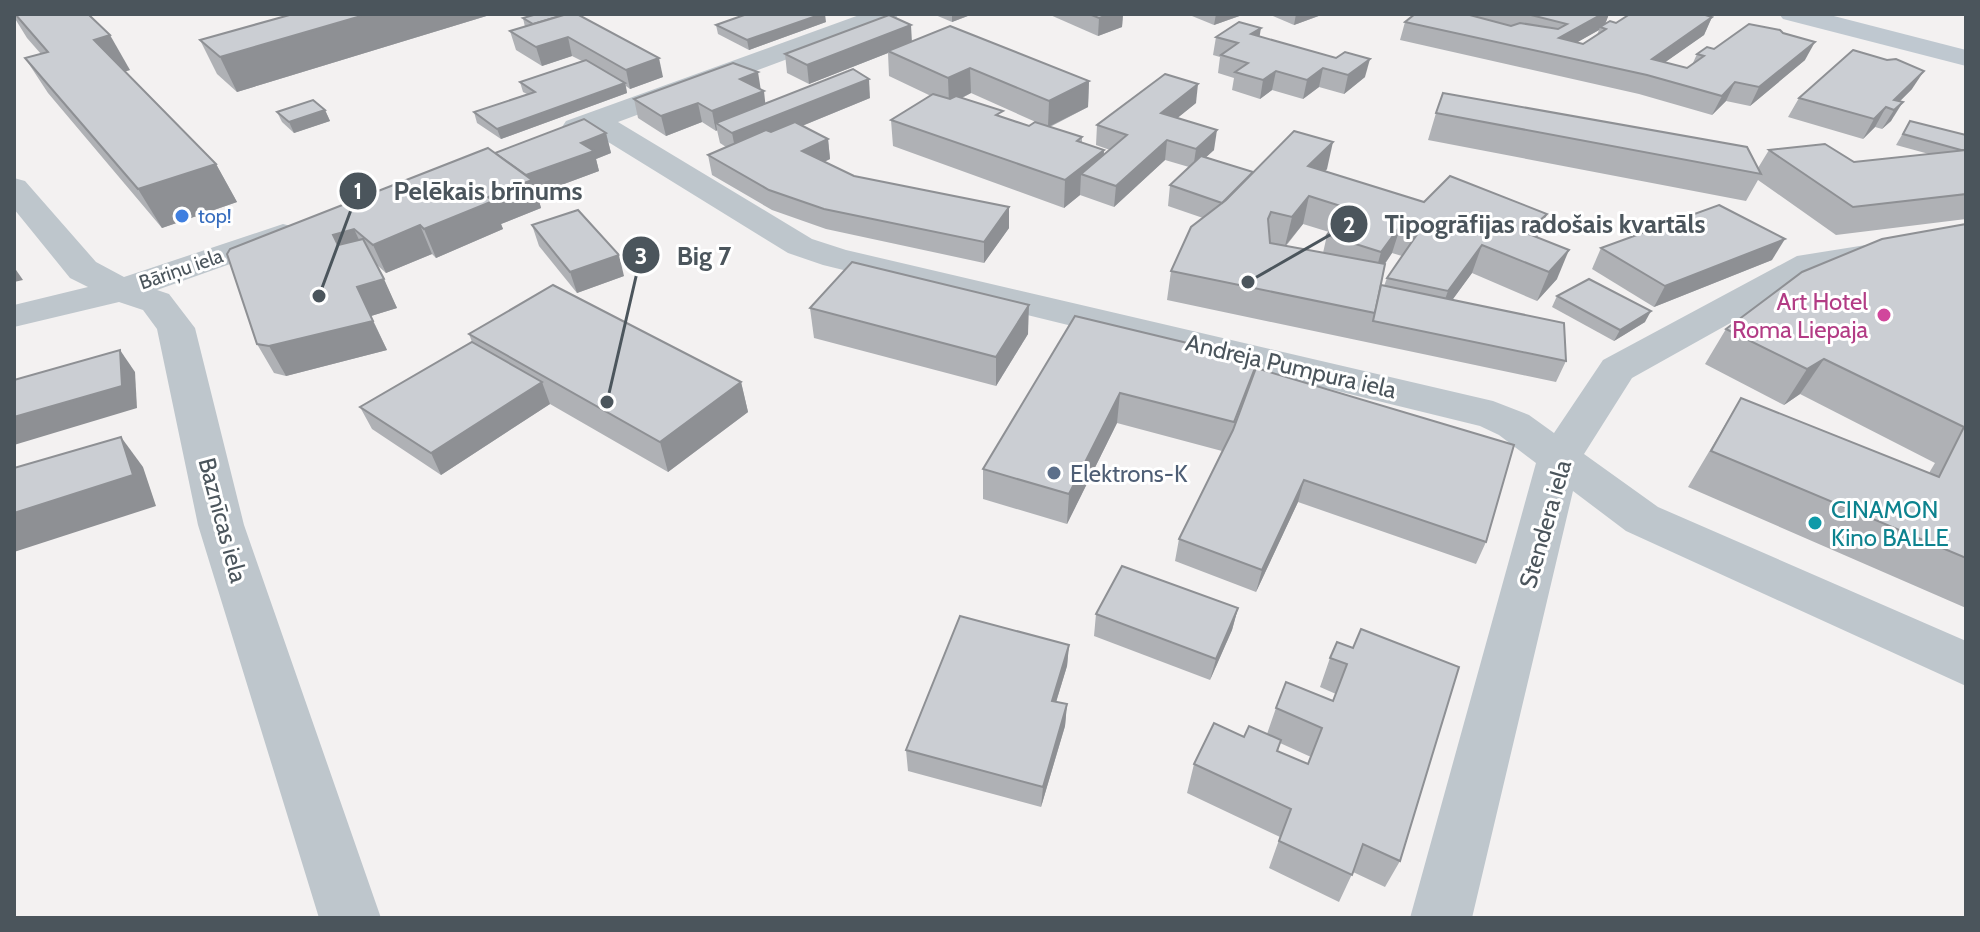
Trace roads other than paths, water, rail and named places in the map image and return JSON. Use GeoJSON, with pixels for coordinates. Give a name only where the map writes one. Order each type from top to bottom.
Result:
{"type":"FeatureCollection","features":[{"type":"Feature","properties":{"kind":"street"},"geometry":{"type":"LineString","coordinates":[[553,136],[844,19],[886,14]]}},
{"type":"Feature","properties":{"kind":"street"},"geometry":{"type":"LineString","coordinates":[[1792,14],[1877,23],[1907,19]]}},
{"type":"Feature","properties":{"kind":"street"},"geometry":{"type":"LineString","coordinates":[[1877,23],[1966,58]]}},
{"type":"Feature","properties":{"kind":"street","name":"Andreja Pumpura iela"},"geometry":{"type":"LineString","coordinates":[[596,121],[800,246],[835,258],[1493,415],[1514,425],[1642,519],[1966,664]]}},
{"type":"Feature","properties":{"kind":"street","name":"Baznīcas iela"},"geometry":{"type":"LineString","coordinates":[[14,188],[83,270],[121,290],[156,302],[176,328],[221,525],[350,918]]}},
{"type":"Feature","properties":{"kind":"street","name":"Bāriņu iela"},"geometry":{"type":"LineString","coordinates":[[14,316],[121,290],[311,225]]}},
{"type":"Feature","properties":{"kind":"street","name":"Stendera iela"},"geometry":{"type":"LineString","coordinates":[[1441,918],[1559,460],[1617,369],[1810,264],[1966,239]]}},
{"type":"Feature","properties":{"kind":"place","name":"top!"},"geometry":{"type":"Point","coordinates":[182,216]}},
{"type":"Feature","properties":{"kind":"place","name":"Tipogrāfijas radošais kvartāls"},"geometry":{"type":"Point","coordinates":[1248,282]}},
{"type":"Feature","properties":{"kind":"place","name":"Pelēkais brīnums"},"geometry":{"type":"Point","coordinates":[319,296]}},
{"type":"Feature","properties":{"kind":"place","name":"Art Hotel Roma Liepaja"},"geometry":{"type":"Point","coordinates":[1884,315]}},
{"type":"Feature","properties":{"kind":"place","name":"Big 7"},"geometry":{"type":"Point","coordinates":[607,402]}},
{"type":"Feature","properties":{"kind":"place","name":"Elektrons-K"},"geometry":{"type":"Point","coordinates":[1054,473]}},
{"type":"Feature","properties":{"kind":"place","name":"CINAMON Kino BALLE"},"geometry":{"type":"Point","coordinates":[1815,523]}}]}
